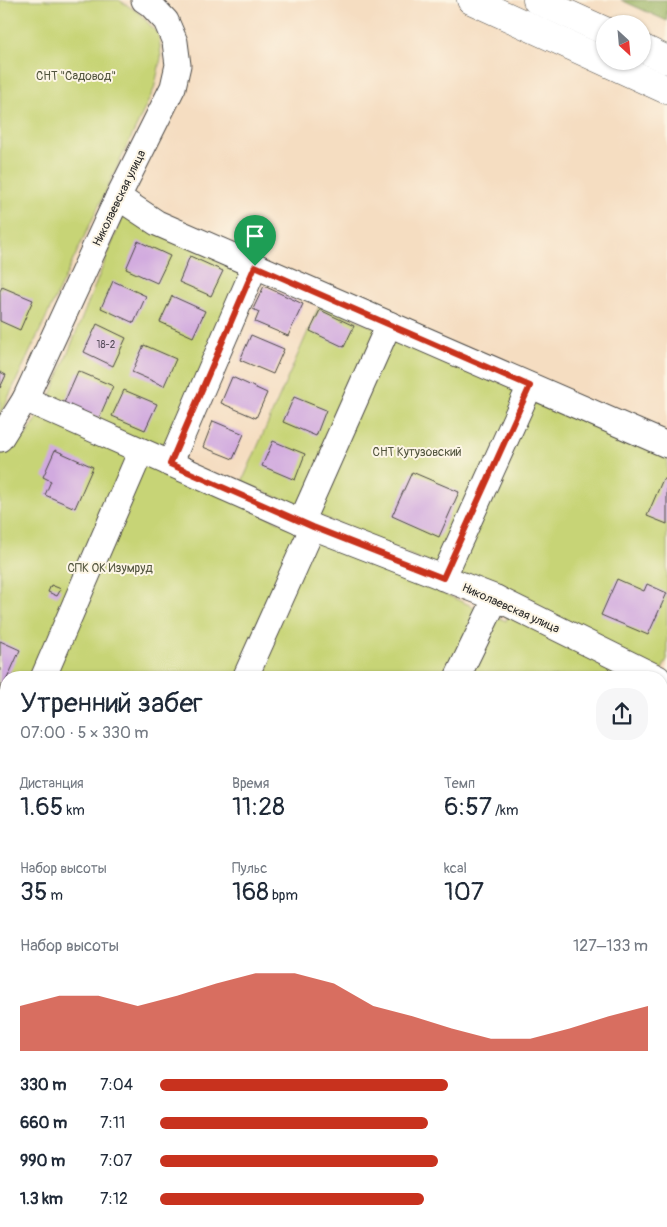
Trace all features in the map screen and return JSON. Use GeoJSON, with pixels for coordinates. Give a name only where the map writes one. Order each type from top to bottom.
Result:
{"type":"FeatureCollection","features":[{"type":"Feature","properties":{"kind":"main road"},"geometry":{"type":"LineString","coordinates":[[471,0],[667,90]]}},
{"type":"Feature","properties":{"kind":"main road"},"geometry":{"type":"LineString","coordinates":[[537,0],[596,27]]}},
{"type":"Feature","properties":{"kind":"main road"},"geometry":{"type":"LineString","coordinates":[[651,52],[667,60]]}},
{"type":"Feature","properties":{"kind":"street","name":"Николаевская улица"},"geometry":{"type":"LineString","coordinates":[[0,439],[25,399],[118,197],[174,87],[178,65],[175,42],[166,21],[144,0]]}},
{"type":"Feature","properties":{"kind":"street"},"geometry":{"type":"LineString","coordinates":[[118,197],[157,223],[667,445]]}},
{"type":"Feature","properties":{"kind":"street"},"geometry":{"type":"LineString","coordinates":[[170,464],[255,266]]}},
{"type":"Feature","properties":{"kind":"street"},"geometry":{"type":"LineString","coordinates":[[248,671],[389,324]]}},
{"type":"Feature","properties":{"kind":"street"},"geometry":{"type":"LineString","coordinates":[[443,578],[530,386]]}},
{"type":"Feature","properties":{"kind":"street","name":"Николаевская улица"},"geometry":{"type":"LineString","coordinates":[[25,399],[307,524],[496,598],[644,671]]}},
{"type":"Feature","properties":{"kind":"street"},"geometry":{"type":"LineString","coordinates":[[46,671],[141,451]]}},
{"type":"Feature","properties":{"kind":"street"},"geometry":{"type":"LineString","coordinates":[[460,671],[496,598]]}},
{"type":"Feature","properties":{"kind":"green space","name":"СНТ \"Садовод\""},"geometry":{"type":"Polygon","coordinates":[[[0,0],[119,0],[139,13],[159,35],[161,58],[154,89],[0,415],[0,0]]]}},
{"type":"Feature","properties":{"kind":"green space"},"geometry":{"type":"Polygon","coordinates":[[[621,0],[667,0],[667,21],[621,0]]]}},
{"type":"Feature","properties":{"kind":"green space","name":"СПК ОК Изумруд"},"geometry":{"type":"Polygon","coordinates":[[[123,216],[245,269],[158,469],[506,621],[514,600],[242,482],[320,304],[667,455],[667,660],[661,671],[0,671],[0,454],[28,433],[49,400],[123,216]]]}},
{"type":"Feature","properties":{"kind":"building"},"geometry":{"type":"Polygon","coordinates":[[[138,241],[170,256],[157,283],[126,269],[138,241]]]}},
{"type":"Feature","properties":{"kind":"building"},"geometry":{"type":"Polygon","coordinates":[[[190,256],[223,271],[211,296],[179,282],[190,256]]]}},
{"type":"Feature","properties":{"kind":"building"},"geometry":{"type":"Polygon","coordinates":[[[113,281],[146,296],[134,323],[101,308],[113,281]]]}},
{"type":"Feature","properties":{"kind":"building"},"geometry":{"type":"Polygon","coordinates":[[[264,286],[303,304],[288,336],[255,322],[259,312],[253,309],[264,286]]]}},
{"type":"Feature","properties":{"kind":"building"},"geometry":{"type":"Polygon","coordinates":[[[2,287],[33,300],[20,330],[0,321],[0,291],[2,287]]]}},
{"type":"Feature","properties":{"kind":"building"},"geometry":{"type":"Polygon","coordinates":[[[172,296],[205,311],[193,337],[160,322],[172,296]]]}},
{"type":"Feature","properties":{"kind":"building"},"geometry":{"type":"Polygon","coordinates":[[[320,310],[354,326],[344,347],[310,331],[320,310]]]}},
{"type":"Feature","properties":{"kind":"building"},"geometry":{"type":"Polygon","coordinates":[[[97,324],[126,338],[113,366],[84,352],[97,324]]]}},
{"type":"Feature","properties":{"kind":"building"},"geometry":{"type":"Polygon","coordinates":[[[251,335],[284,349],[273,374],[240,360],[251,335]]]}},
{"type":"Feature","properties":{"kind":"building"},"geometry":{"type":"Polygon","coordinates":[[[144,345],[176,359],[164,386],[132,372],[144,345]]]}},
{"type":"Feature","properties":{"kind":"building"},"geometry":{"type":"Polygon","coordinates":[[[78,371],[113,386],[99,418],[64,403],[78,371]]]}},
{"type":"Feature","properties":{"kind":"building"},"geometry":{"type":"Polygon","coordinates":[[[0,372],[6,375],[0,388],[0,372]]]}},
{"type":"Feature","properties":{"kind":"building"},"geometry":{"type":"Polygon","coordinates":[[[232,377],[267,393],[256,418],[221,403],[232,377]]]}},
{"type":"Feature","properties":{"kind":"building"},"geometry":{"type":"Polygon","coordinates":[[[124,390],[157,404],[145,430],[112,416],[124,390]]]}},
{"type":"Feature","properties":{"kind":"building"},"geometry":{"type":"Polygon","coordinates":[[[294,397],[326,410],[316,436],[283,422],[294,397]]]}},
{"type":"Feature","properties":{"kind":"building"},"geometry":{"type":"Polygon","coordinates":[[[213,421],[244,434],[233,459],[203,447],[213,421]]]}},
{"type":"Feature","properties":{"kind":"building"},"geometry":{"type":"Polygon","coordinates":[[[273,441],[305,454],[295,480],[262,466],[273,441]]]}},
{"type":"Feature","properties":{"kind":"building"},"geometry":{"type":"Polygon","coordinates":[[[55,450],[93,467],[75,508],[45,495],[51,481],[43,477],[55,450]]]}},
{"type":"Feature","properties":{"kind":"building"},"geometry":{"type":"Polygon","coordinates":[[[412,472],[459,492],[439,537],[392,516],[412,472]]]}},
{"type":"Feature","properties":{"kind":"building"},"geometry":{"type":"Polygon","coordinates":[[[663,479],[667,480],[667,524],[647,516],[663,479]]]}},
{"type":"Feature","properties":{"kind":"building"},"geometry":{"type":"Polygon","coordinates":[[[617,579],[644,591],[647,584],[667,593],[648,635],[601,615],[617,579]]]}},
{"type":"Feature","properties":{"kind":"building"},"geometry":{"type":"Polygon","coordinates":[[[51,585],[61,589],[57,596],[48,592],[51,585]]]}},
{"type":"Feature","properties":{"kind":"building"},"geometry":{"type":"Polygon","coordinates":[[[0,641],[20,650],[11,671],[0,671],[0,641]]]}},
{"type":"Feature","properties":{"kind":"route"},"geometry":{"type":"LineString","coordinates":[[255,266],[530,386],[443,578],[313,527],[170,464],[255,266]]}},
{"type":"Feature","properties":{"kind":"park label","name":"СНТ Кутузовский"},"geometry":{"type":"Point","coordinates":[417,452]}}]}
